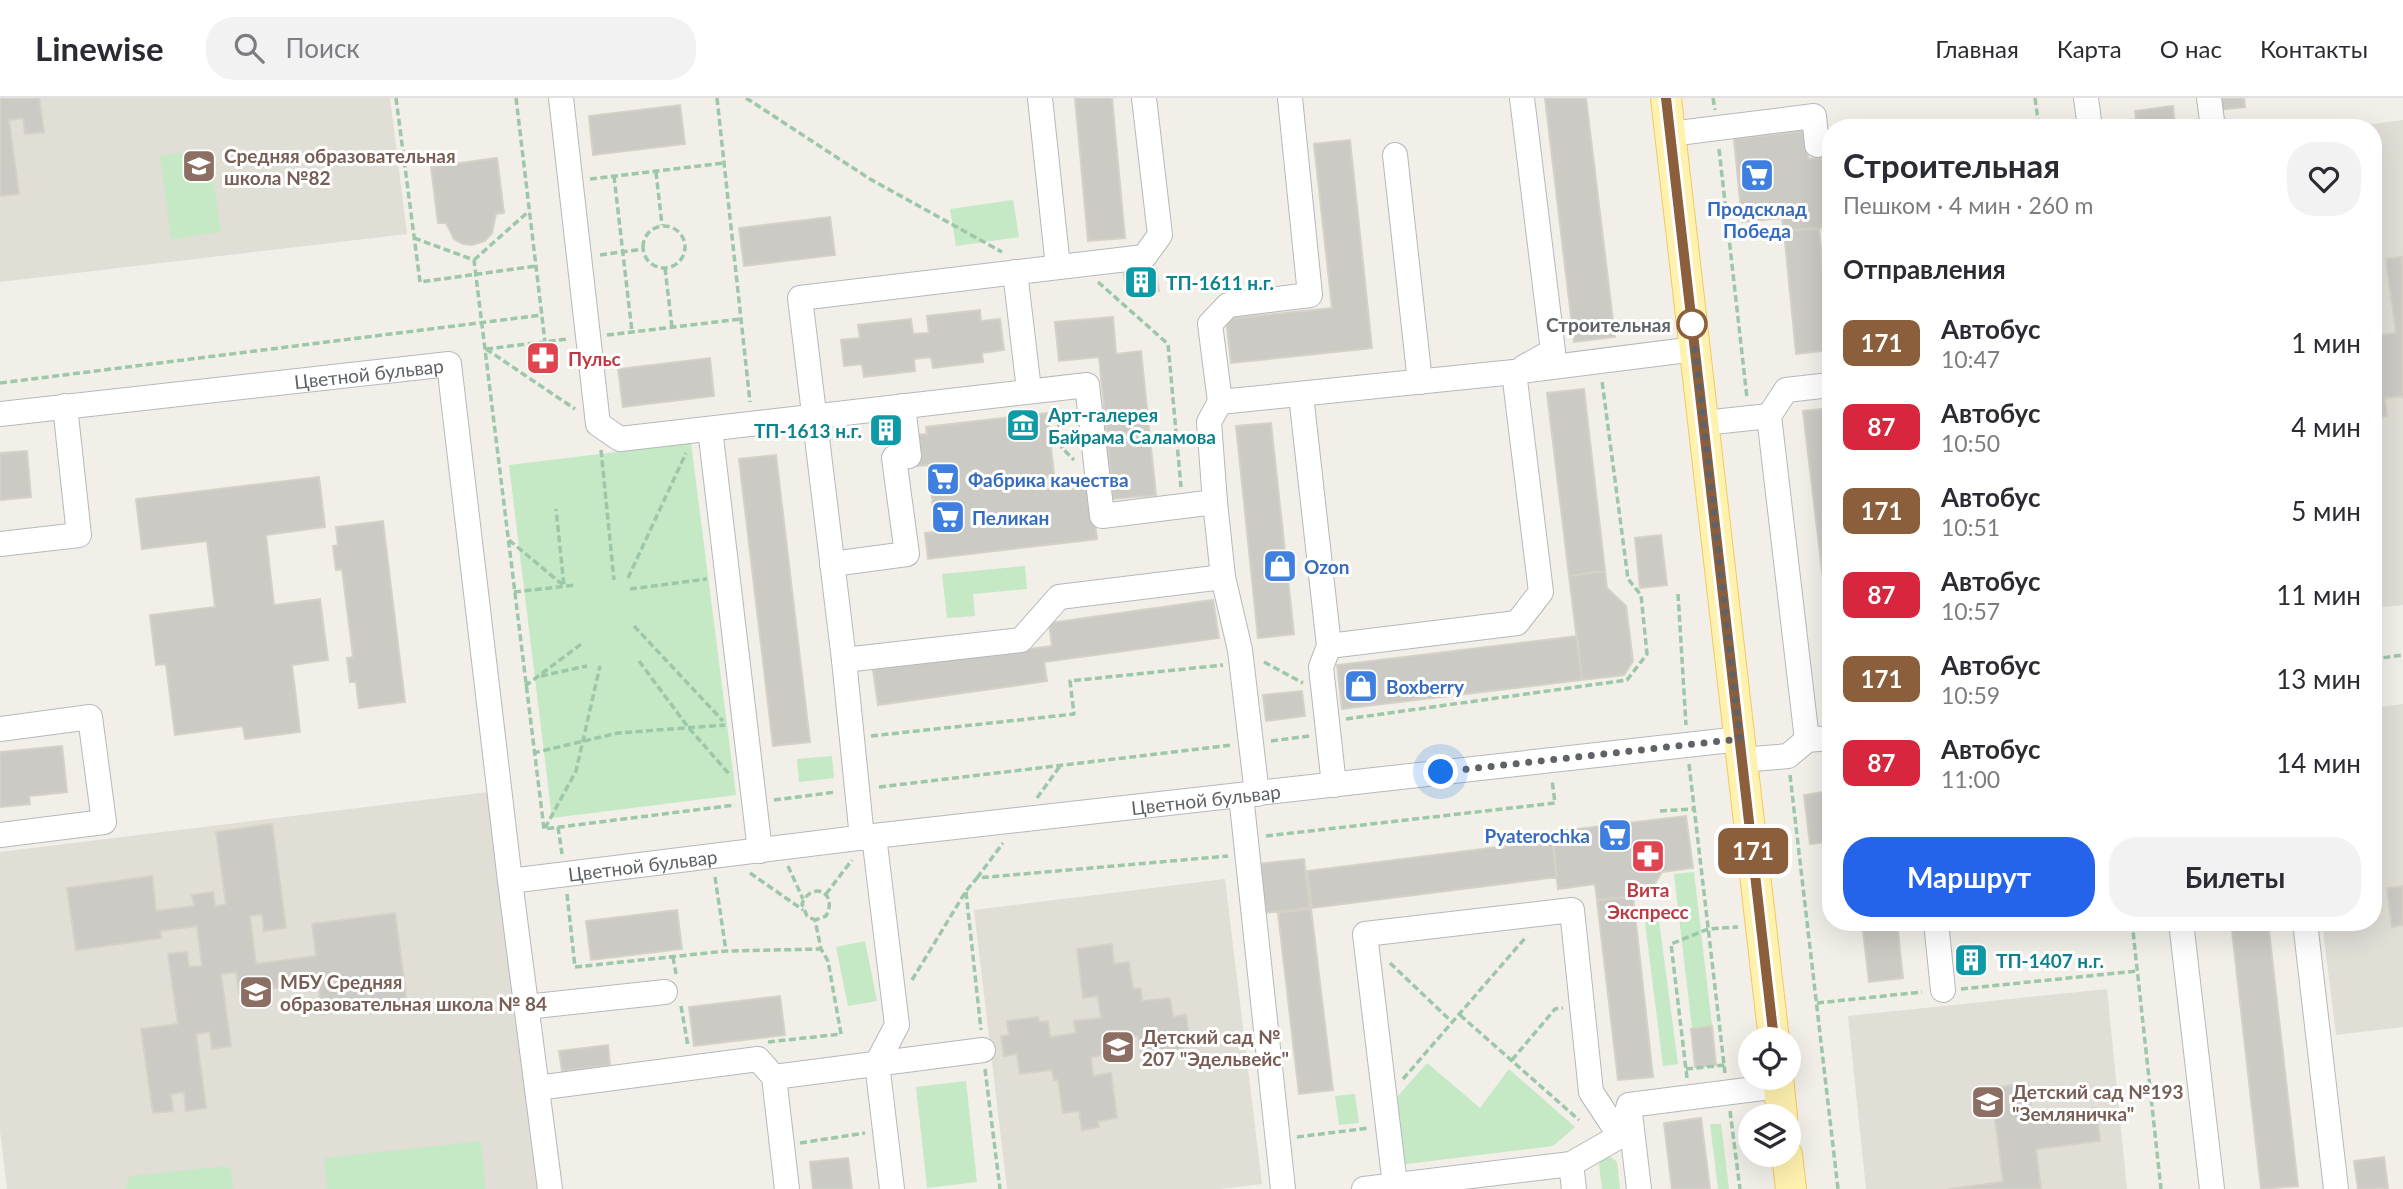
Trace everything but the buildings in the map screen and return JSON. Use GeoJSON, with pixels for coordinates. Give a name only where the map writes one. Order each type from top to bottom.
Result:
{"type":"FeatureCollection","features":[{"type":"Feature","properties":{"kind":"main road"},"geometry":{"type":"LineString","coordinates":[[1666,98],[1773,1027]]}},
{"type":"Feature","properties":{"kind":"main road"},"geometry":{"type":"LineString","coordinates":[[1788,1167],[1791,1189]]}},
{"type":"Feature","properties":{"kind":"street"},"geometry":{"type":"LineString","coordinates":[[561,98],[598,424],[620,439],[1087,385],[1102,516],[1214,502]]}},
{"type":"Feature","properties":{"kind":"street"},"geometry":{"type":"LineString","coordinates":[[1040,98],[1068,266]]}},
{"type":"Feature","properties":{"kind":"street"},"geometry":{"type":"LineString","coordinates":[[892,1189],[877,1063],[897,1025],[864,838],[800,298],[1144,257],[1160,235],[1145,98]]}},
{"type":"Feature","properties":{"kind":"street"},"geometry":{"type":"LineString","coordinates":[[1283,1189],[1246,846],[1251,743],[1223,577],[1214,502],[1209,422],[1220,402],[1210,324],[1228,305],[1310,295],[1290,98]]}},
{"type":"Feature","properties":{"kind":"street"},"geometry":{"type":"LineString","coordinates":[[1514,372],[1553,351],[1522,98]]}},
{"type":"Feature","properties":{"kind":"street"},"geometry":{"type":"LineString","coordinates":[[2087,98],[2089,119]]}},
{"type":"Feature","properties":{"kind":"street"},"geometry":{"type":"LineString","coordinates":[[2209,98],[2212,119]]}},
{"type":"Feature","properties":{"kind":"street"},"geometry":{"type":"LineString","coordinates":[[1670,134],[1814,116],[1817,145]]}},
{"type":"Feature","properties":{"kind":"street"},"geometry":{"type":"LineString","coordinates":[[1395,155],[1420,382]]}},
{"type":"Feature","properties":{"kind":"street"},"geometry":{"type":"LineString","coordinates":[[1022,271],[1029,390]]}},
{"type":"Feature","properties":{"kind":"street"},"geometry":{"type":"LineString","coordinates":[[1220,402],[1514,372],[1695,349]]}},
{"type":"Feature","properties":{"kind":"street","name":"Цветной бульвар"},"geometry":{"type":"LineString","coordinates":[[0,414],[449,364],[510,881],[765,858],[864,838],[1687,745],[1788,756],[1819,739]]}},
{"type":"Feature","properties":{"kind":"street"},"geometry":{"type":"LineString","coordinates":[[1329,646],[1517,623],[1541,592],[1514,372]]}},
{"type":"Feature","properties":{"kind":"street"},"geometry":{"type":"LineString","coordinates":[[1819,739],[1769,416],[1786,390],[1822,386]]}},
{"type":"Feature","properties":{"kind":"street"},"geometry":{"type":"LineString","coordinates":[[1301,395],[1329,646],[1321,667],[1334,785]]}},
{"type":"Feature","properties":{"kind":"street"},"geometry":{"type":"LineString","coordinates":[[0,544],[79,535],[65,406]]}},
{"type":"Feature","properties":{"kind":"street"},"geometry":{"type":"LineString","coordinates":[[832,564],[907,554],[894,458],[909,456],[903,406]]}},
{"type":"Feature","properties":{"kind":"street"},"geometry":{"type":"LineString","coordinates":[[1704,423],[1769,416]]}},
{"type":"Feature","properties":{"kind":"street"},"geometry":{"type":"LineString","coordinates":[[704,430],[727,576],[736,724],[765,858]]}},
{"type":"Feature","properties":{"kind":"street"},"geometry":{"type":"LineString","coordinates":[[844,660],[1021,640],[1059,597],[1223,577]]}},
{"type":"Feature","properties":{"kind":"street"},"geometry":{"type":"LineString","coordinates":[[0,729],[90,717],[104,822],[0,835]]}},
{"type":"Feature","properties":{"kind":"street"},"geometry":{"type":"LineString","coordinates":[[510,881],[550,1189]]}},
{"type":"Feature","properties":{"kind":"street"},"geometry":{"type":"LineString","coordinates":[[1395,1185],[1365,934],[1573,911],[1591,1092],[1620,1136]]}},
{"type":"Feature","properties":{"kind":"street"},"geometry":{"type":"LineString","coordinates":[[1937,931],[1943,990]]}},
{"type":"Feature","properties":{"kind":"street"},"geometry":{"type":"LineString","coordinates":[[2182,931],[2212,1189]]}},
{"type":"Feature","properties":{"kind":"street"},"geometry":{"type":"LineString","coordinates":[[2306,931],[2336,1189]]}},
{"type":"Feature","properties":{"kind":"street"},"geometry":{"type":"LineString","coordinates":[[526,1007],[674,991]]}},
{"type":"Feature","properties":{"kind":"street"},"geometry":{"type":"LineString","coordinates":[[774,1077],[983,1050]]}},
{"type":"Feature","properties":{"kind":"street"},"geometry":{"type":"LineString","coordinates":[[537,1088],[758,1059],[774,1077],[787,1189]]}},
{"type":"Feature","properties":{"kind":"street"},"geometry":{"type":"LineString","coordinates":[[1629,1105],[1742,1090]]}},
{"type":"Feature","properties":{"kind":"street"},"geometry":{"type":"LineString","coordinates":[[1364,1189],[1571,1164],[1620,1136],[1629,1105]]}},
{"type":"Feature","properties":{"kind":"street"},"geometry":{"type":"LineString","coordinates":[[1629,1105],[1639,1189]]}},
{"type":"Feature","properties":{"kind":"street"},"geometry":{"type":"LineString","coordinates":[[1571,1164],[1574,1189]]}},
{"type":"Feature","properties":{"kind":"path"},"geometry":{"type":"LineString","coordinates":[[396,98],[420,282],[536,266]]}},
{"type":"Feature","properties":{"kind":"path"},"geometry":{"type":"LineString","coordinates":[[516,98],[545,342]]}},
{"type":"Feature","properties":{"kind":"path"},"geometry":{"type":"LineString","coordinates":[[717,98],[752,424]]}},
{"type":"Feature","properties":{"kind":"path"},"geometry":{"type":"LineString","coordinates":[[746,98],[870,179],[1004,253],[1022,271]]}},
{"type":"Feature","properties":{"kind":"path"},"geometry":{"type":"LineString","coordinates":[[2035,98],[2038,119]]}},
{"type":"Feature","properties":{"kind":"path"},"geometry":{"type":"LineString","coordinates":[[570,181],[724,163]]}},
{"type":"Feature","properties":{"kind":"path"},"geometry":{"type":"LineString","coordinates":[[656,171],[662,225]]}},
{"type":"Feature","properties":{"kind":"path"},"geometry":{"type":"LineString","coordinates":[[614,176],[632,332]]}},
{"type":"Feature","properties":{"kind":"path"},"geometry":{"type":"LineString","coordinates":[[474,260],[529,211]]}},
{"type":"Feature","properties":{"kind":"path"},"geometry":{"type":"LineString","coordinates":[[662,225],[676,229],[685,248],[679,261],[665,268],[652,264],[643,249],[649,232],[662,225]]}},
{"type":"Feature","properties":{"kind":"path"},"geometry":{"type":"LineString","coordinates":[[414,238],[474,260]]}},
{"type":"Feature","properties":{"kind":"path"},"geometry":{"type":"LineString","coordinates":[[579,257],[643,249]]}},
{"type":"Feature","properties":{"kind":"path"},"geometry":{"type":"LineString","coordinates":[[474,260],[475,274]]}},
{"type":"Feature","properties":{"kind":"path"},"geometry":{"type":"LineString","coordinates":[[1068,266],[1168,344],[1183,506]]}},
{"type":"Feature","properties":{"kind":"path"},"geometry":{"type":"LineString","coordinates":[[665,268],[672,327]]}},
{"type":"Feature","properties":{"kind":"path"},"geometry":{"type":"LineString","coordinates":[[0,383],[542,315]]}},
{"type":"Feature","properties":{"kind":"path"},"geometry":{"type":"LineString","coordinates":[[614,580],[598,424],[486,349],[741,319]]}},
{"type":"Feature","properties":{"kind":"path"},"geometry":{"type":"LineString","coordinates":[[1251,743],[1627,680],[1647,654],[1642,594],[1628,579],[1600,361]]}},
{"type":"Feature","properties":{"kind":"path"},"geometry":{"type":"LineString","coordinates":[[1056,402],[1062,448],[1099,488]]}},
{"type":"Feature","properties":{"kind":"path"},"geometry":{"type":"LineString","coordinates":[[628,578],[704,430]]}},
{"type":"Feature","properties":{"kind":"path"},"geometry":{"type":"LineString","coordinates":[[556,509],[564,586]]}},
{"type":"Feature","properties":{"kind":"path"},"geometry":{"type":"LineString","coordinates":[[508,539],[564,586]]}},
{"type":"Feature","properties":{"kind":"path"},"geometry":{"type":"LineString","coordinates":[[630,589],[727,576]]}},
{"type":"Feature","properties":{"kind":"path"},"geometry":{"type":"LineString","coordinates":[[514,592],[576,585]]}},
{"type":"Feature","properties":{"kind":"path"},"geometry":{"type":"LineString","coordinates":[[1678,594],[1687,745],[1740,1189]]}},
{"type":"Feature","properties":{"kind":"path"},"geometry":{"type":"LineString","coordinates":[[634,626],[736,724]]}},
{"type":"Feature","properties":{"kind":"path"},"geometry":{"type":"LineString","coordinates":[[525,686],[584,642]]}},
{"type":"Feature","properties":{"kind":"path"},"geometry":{"type":"LineString","coordinates":[[2382,658],[2403,655]]}},
{"type":"Feature","properties":{"kind":"path"},"geometry":{"type":"LineString","coordinates":[[851,738],[1074,714],[1070,681],[1237,657],[1323,694]]}},
{"type":"Feature","properties":{"kind":"path"},"geometry":{"type":"LineString","coordinates":[[639,661],[688,727],[755,802]]}},
{"type":"Feature","properties":{"kind":"path"},"geometry":{"type":"LineString","coordinates":[[539,677],[587,666]]}},
{"type":"Feature","properties":{"kind":"path"},"geometry":{"type":"LineString","coordinates":[[544,829],[576,771],[600,666]]}},
{"type":"Feature","properties":{"kind":"path"},"geometry":{"type":"LineString","coordinates":[[533,754],[618,733],[736,724]]}},
{"type":"Feature","properties":{"kind":"path"},"geometry":{"type":"LineString","coordinates":[[895,1009],[976,878],[1246,846],[1555,803],[1549,761]]}},
{"type":"Feature","properties":{"kind":"path"},"geometry":{"type":"LineString","coordinates":[[1660,811],[1694,809]]}},
{"type":"Feature","properties":{"kind":"path"},"geometry":{"type":"LineString","coordinates":[[826,894],[859,850],[864,838]]}},
{"type":"Feature","properties":{"kind":"path"},"geometry":{"type":"LineString","coordinates":[[765,858],[807,916],[815,920],[826,916],[831,908],[826,894],[814,891],[803,899]]}},
{"type":"Feature","properties":{"kind":"path"},"geometry":{"type":"LineString","coordinates":[[765,858],[803,899],[803,910]]}},
{"type":"Feature","properties":{"kind":"path"},"geometry":{"type":"LineString","coordinates":[[714,874],[726,951]]}},
{"type":"Feature","properties":{"kind":"path"},"geometry":{"type":"LineString","coordinates":[[569,891],[566,891],[575,967],[726,951],[821,949]]}},
{"type":"Feature","properties":{"kind":"path"},"geometry":{"type":"LineString","coordinates":[[1385,1100],[1546,914]]}},
{"type":"Feature","properties":{"kind":"path"},"geometry":{"type":"LineString","coordinates":[[767,1042],[841,1034],[828,961],[821,949],[815,920]]}},
{"type":"Feature","properties":{"kind":"path"},"geometry":{"type":"LineString","coordinates":[[1676,1081],[1687,1080],[1671,944],[1708,929],[1738,927]]}},
{"type":"Feature","properties":{"kind":"path"},"geometry":{"type":"LineString","coordinates":[[2133,931],[2161,1189]]}},
{"type":"Feature","properties":{"kind":"path"},"geometry":{"type":"LineString","coordinates":[[1366,941],[1452,1022]]}},
{"type":"Feature","properties":{"kind":"path"},"geometry":{"type":"LineString","coordinates":[[672,957],[674,991],[689,1051]]}},
{"type":"Feature","properties":{"kind":"path"},"geometry":{"type":"LineString","coordinates":[[1816,1003],[2137,971]]}},
{"type":"Feature","properties":{"kind":"path"},"geometry":{"type":"LineString","coordinates":[[1512,1060],[1555,1009],[1582,1007]]}},
{"type":"Feature","properties":{"kind":"path"},"geometry":{"type":"LineString","coordinates":[[1459,1014],[1579,1120]]}},
{"type":"Feature","properties":{"kind":"path"},"geometry":{"type":"LineString","coordinates":[[1686,1069],[1725,1065]]}},
{"type":"Feature","properties":{"kind":"path"},"geometry":{"type":"LineString","coordinates":[[1278,1139],[1388,1126]]}},
{"type":"Feature","properties":{"kind":"path"},"geometry":{"type":"LineString","coordinates":[[782,1145],[875,1131]]}},
{"type":"Feature","properties":{"kind":"shaded area","name":"Средняя образовательная школа №82"},"geometry":{"type":"Polygon","coordinates":[[[0,98],[390,98],[407,234],[0,282],[0,98]]]}},
{"type":"Feature","properties":{"kind":"shaded area"},"geometry":{"type":"Polygon","coordinates":[[[2403,120],[2403,605],[2382,607],[2382,123],[2403,120]]]}},
{"type":"Feature","properties":{"kind":"shaded area"},"geometry":{"type":"Polygon","coordinates":[[[2403,704],[2403,1027],[2336,1035],[2323,931],[2382,931],[2382,707],[2403,704]]]}},
{"type":"Feature","properties":{"kind":"shaded area","name":"МБУ Средняя образовательная школа № 84"},"geometry":{"type":"Polygon","coordinates":[[[488,792],[537,1189],[7,1189],[0,1131],[0,852],[488,792]]]}},
{"type":"Feature","properties":{"kind":"shaded area","name":"Детский сад № 207 \"Эдельвейс\""},"geometry":{"type":"Polygon","coordinates":[[[1225,879],[1262,1184],[1219,1189],[1007,1189],[974,910],[1225,879]]]}},
{"type":"Feature","properties":{"kind":"shaded area","name":"Детский сад №193 \"Земляничка\""},"geometry":{"type":"Polygon","coordinates":[[[2107,989],[2127,1189],[1866,1189],[1848,1016],[2107,989]]]}},
{"type":"Feature","properties":{"kind":"green space"},"geometry":{"type":"Polygon","coordinates":[[[209,149],[221,232],[171,239],[160,156],[209,149]]]}},
{"type":"Feature","properties":{"kind":"green space"},"geometry":{"type":"Polygon","coordinates":[[[1013,200],[1019,237],[956,246],[950,209],[1013,200]]]}},
{"type":"Feature","properties":{"kind":"green space"},"geometry":{"type":"Polygon","coordinates":[[[691,443],[736,795],[552,818],[509,465],[691,443]]]}},
{"type":"Feature","properties":{"kind":"green space"},"geometry":{"type":"Polygon","coordinates":[[[1025,566],[1027,589],[973,594],[975,616],[947,618],[942,574],[1025,566]]]}},
{"type":"Feature","properties":{"kind":"green space"},"geometry":{"type":"Polygon","coordinates":[[[832,756],[834,778],[799,782],[797,759],[832,756]]]}},
{"type":"Feature","properties":{"kind":"green space"},"geometry":{"type":"Polygon","coordinates":[[[1694,872],[1713,1034],[1693,1037],[1674,874],[1694,872]]]}},
{"type":"Feature","properties":{"kind":"green space"},"geometry":{"type":"Polygon","coordinates":[[[1658,913],[1678,1064],[1663,1066],[1644,915],[1658,913]]]}},
{"type":"Feature","properties":{"kind":"green space"},"geometry":{"type":"Polygon","coordinates":[[[865,941],[877,1001],[848,1006],[836,947],[865,941]]]}},
{"type":"Feature","properties":{"kind":"green space"},"geometry":{"type":"Polygon","coordinates":[[[1427,1063],[1480,1108],[1509,1069],[1575,1127],[1553,1146],[1399,1165],[1390,1105],[1427,1063]]]}},
{"type":"Feature","properties":{"kind":"green space"},"geometry":{"type":"Polygon","coordinates":[[[966,1081],[977,1182],[927,1188],[916,1087],[966,1081]]]}},
{"type":"Feature","properties":{"kind":"green space"},"geometry":{"type":"Polygon","coordinates":[[[1355,1094],[1359,1123],[1339,1125],[1335,1096],[1355,1094]]]}},
{"type":"Feature","properties":{"kind":"green space"},"geometry":{"type":"Polygon","coordinates":[[[1710,1124],[1721,1124],[1729,1189],[1718,1189],[1710,1124]]]}},
{"type":"Feature","properties":{"kind":"green space"},"geometry":{"type":"Polygon","coordinates":[[[481,1141],[486,1189],[327,1189],[324,1158],[481,1141]]]}},
{"type":"Feature","properties":{"kind":"green space"},"geometry":{"type":"Polygon","coordinates":[[[1606,1153],[1617,1162],[1620,1189],[1602,1189],[1599,1164],[1606,1153]]]}},
{"type":"Feature","properties":{"kind":"green space"},"geometry":{"type":"Polygon","coordinates":[[[225,1166],[231,1170],[233,1189],[126,1189],[131,1176],[225,1166]]]}},
{"type":"Feature","properties":{"kind":"bus line","name":"171"},"geometry":{"type":"LineString","coordinates":[[1666,98],[1773,1027]]}},
{"type":"Feature","properties":{"kind":"place","name":"Средняя образовательная школа №82"},"geometry":{"type":"Point","coordinates":[199,166]}},
{"type":"Feature","properties":{"kind":"place","name":"Продсклад Победа"},"geometry":{"type":"Point","coordinates":[1757,175]}},
{"type":"Feature","properties":{"kind":"place","name":"ТП-1611 н.г."},"geometry":{"type":"Point","coordinates":[1141,282]}},
{"type":"Feature","properties":{"kind":"place","name":"Строительная"},"geometry":{"type":"Point","coordinates":[1692,324]}},
{"type":"Feature","properties":{"kind":"place","name":"Пульс"},"geometry":{"type":"Point","coordinates":[543,358]}},
{"type":"Feature","properties":{"kind":"place","name":"Арт-галерея Байрама Саламова"},"geometry":{"type":"Point","coordinates":[1023,425]}},
{"type":"Feature","properties":{"kind":"place","name":"ТП-1613 н.г."},"geometry":{"type":"Point","coordinates":[886,430]}},
{"type":"Feature","properties":{"kind":"place","name":"Фабрика качества"},"geometry":{"type":"Point","coordinates":[943,479]}},
{"type":"Feature","properties":{"kind":"place","name":"Пеликан"},"geometry":{"type":"Point","coordinates":[948,517]}},
{"type":"Feature","properties":{"kind":"place","name":"Ozon"},"geometry":{"type":"Point","coordinates":[1280,566]}},
{"type":"Feature","properties":{"kind":"place","name":"Boxberry"},"geometry":{"type":"Point","coordinates":[1361,686]}},
{"type":"Feature","properties":{"kind":"place","name":"Pyaterochka"},"geometry":{"type":"Point","coordinates":[1615,835]}},
{"type":"Feature","properties":{"kind":"place","name":"Вита Экспресс"},"geometry":{"type":"Point","coordinates":[1648,856]}},
{"type":"Feature","properties":{"kind":"place","name":"ТП-1407 н.г."},"geometry":{"type":"Point","coordinates":[1971,960]}},
{"type":"Feature","properties":{"kind":"place","name":"МБУ Средняя образовательная школа № 84"},"geometry":{"type":"Point","coordinates":[256,992]}},
{"type":"Feature","properties":{"kind":"place","name":"Детский сад № 207 \"Эдельвейс\""},"geometry":{"type":"Point","coordinates":[1118,1047]}},
{"type":"Feature","properties":{"kind":"place","name":"Детский сад №193 \"Земляничка\""},"geometry":{"type":"Point","coordinates":[1988,1102]}},
{"type":"Feature","properties":{"kind":"route"},"geometry":{"type":"LineString","coordinates":[[1441,772],[1740,739],[1692,324]]}}]}
